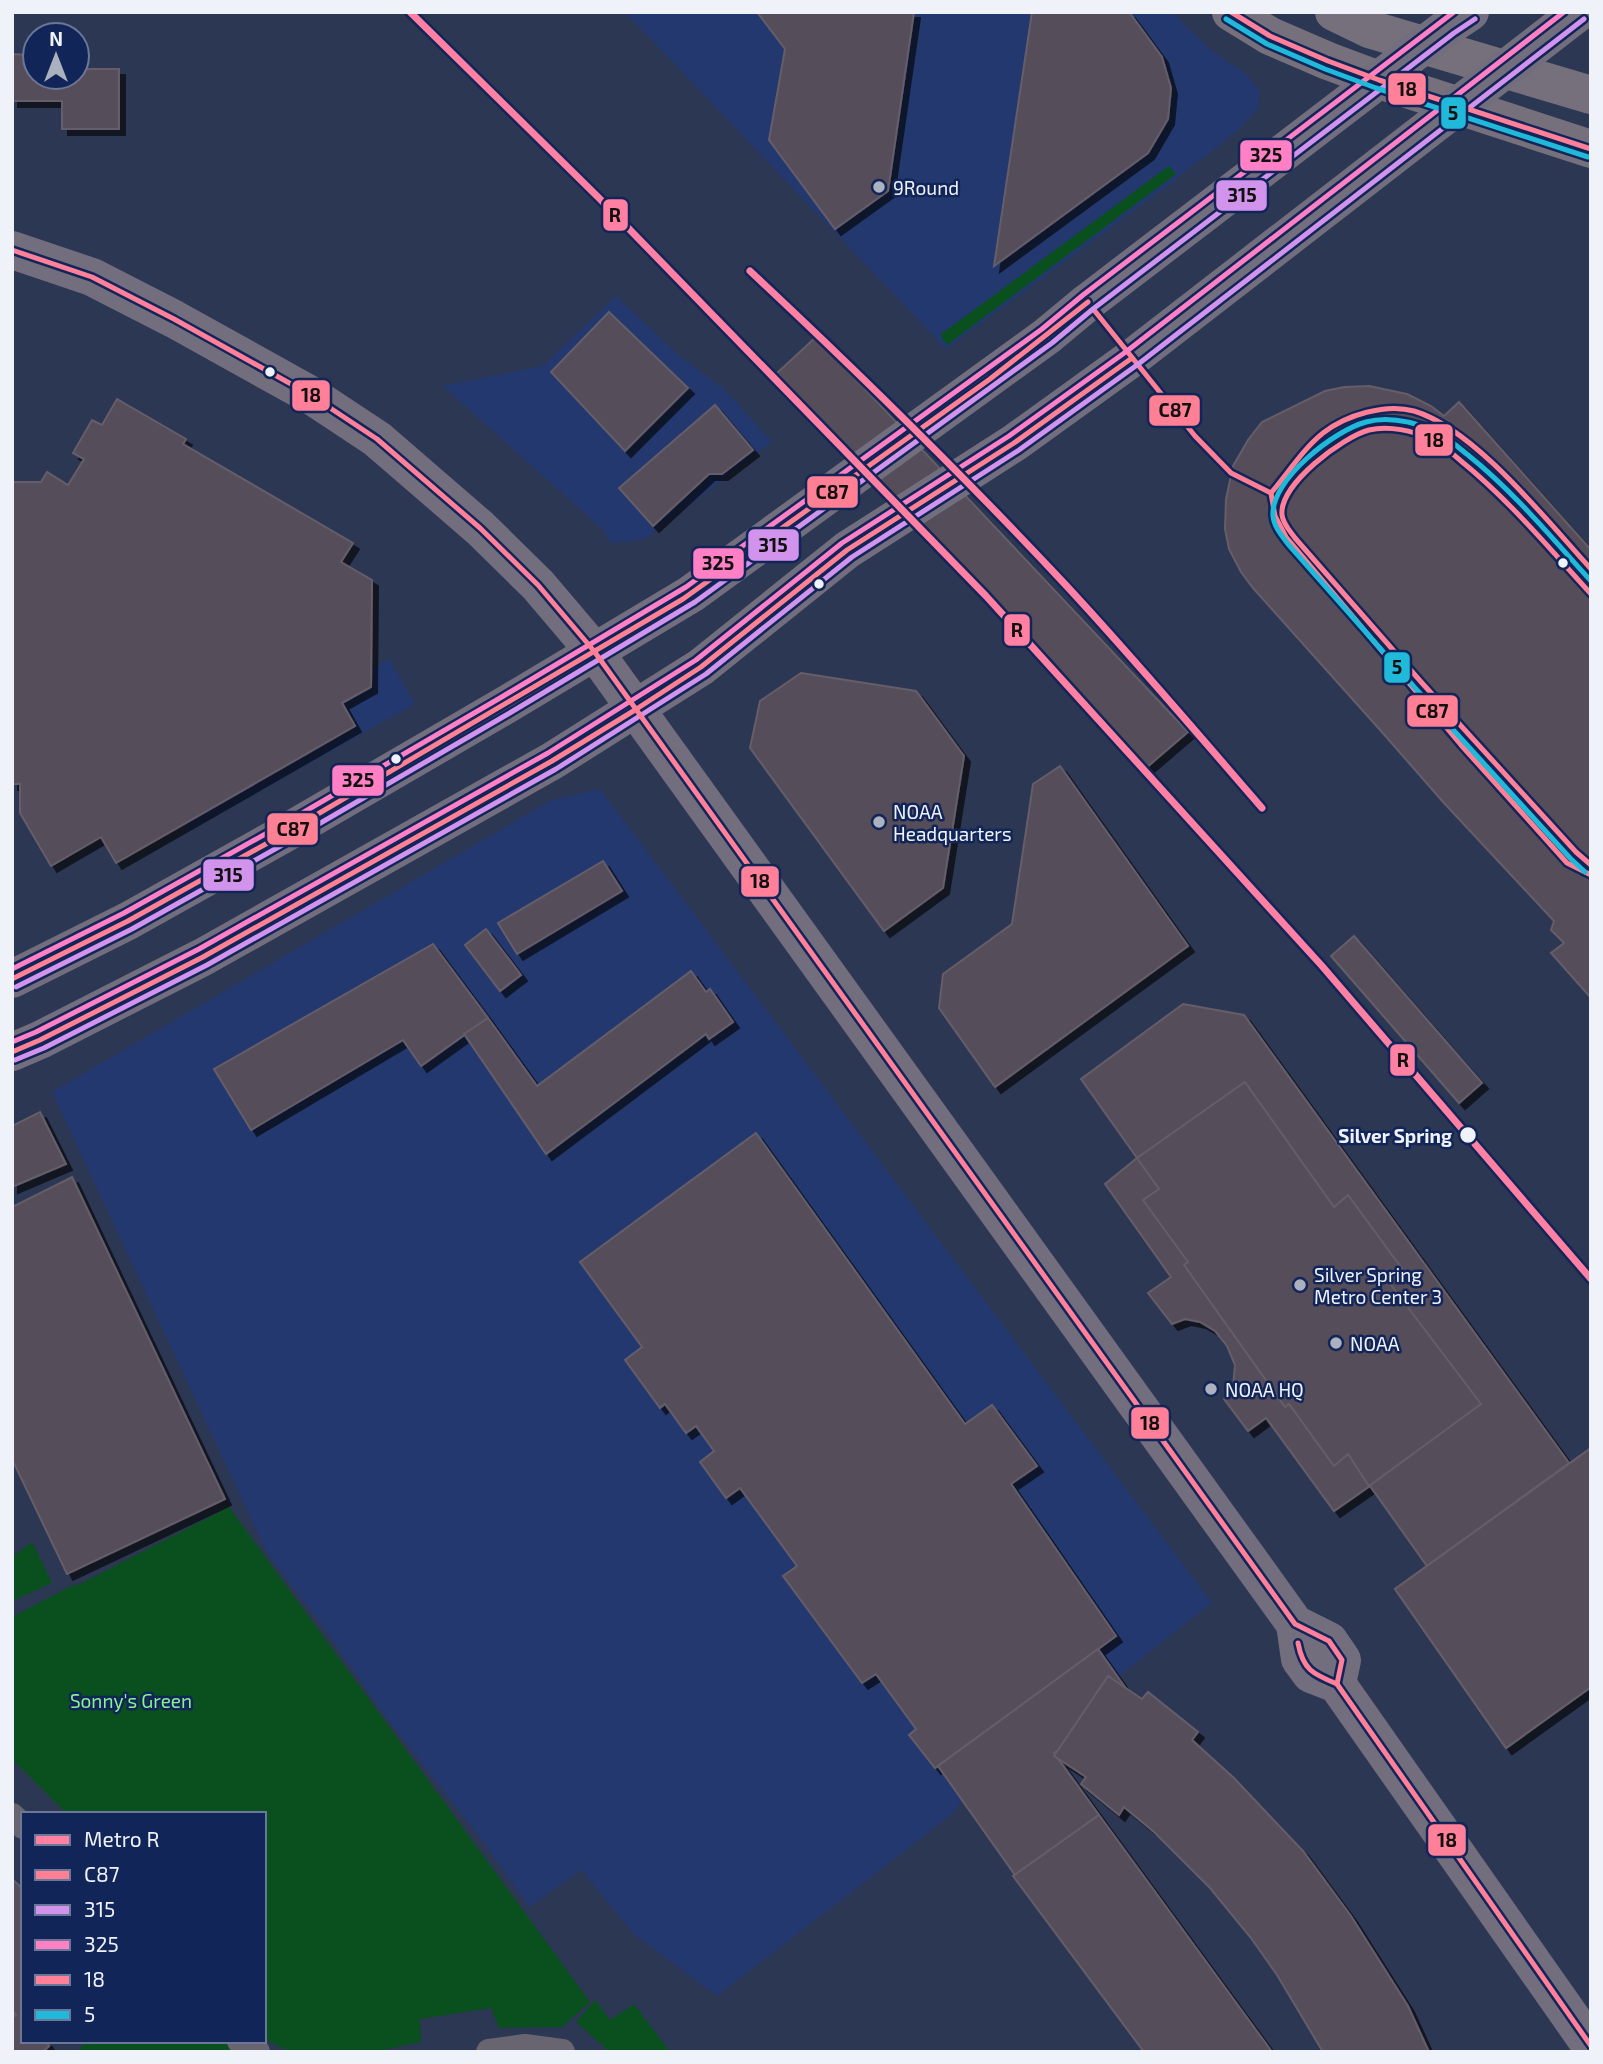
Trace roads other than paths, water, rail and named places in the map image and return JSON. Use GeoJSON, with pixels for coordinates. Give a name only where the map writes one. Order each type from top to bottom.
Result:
{"type":"FeatureCollection","features":[{"type":"Feature","properties":{"kind":"main road"},"geometry":{"type":"LineString","coordinates":[[13,976],[128,921],[289,831],[691,594],[990,379],[1470,12]]}},
{"type":"Feature","properties":{"kind":"main road"},"geometry":{"type":"LineString","coordinates":[[12,1052],[204,957],[551,761],[701,667],[847,550],[1014,443],[1132,358],[1579,12]]}},
{"type":"Feature","properties":{"kind":"main road"},"geometry":{"type":"LineString","coordinates":[[12,250],[92,276],[309,394],[377,439],[480,528],[538,584],[594,651],[1295,1624],[1329,1641],[1342,1660],[1337,1684],[1591,2046]]}},
{"type":"Feature","properties":{"kind":"street"},"geometry":{"type":"LineString","coordinates":[[1231,12],[1270,36],[1328,61],[1591,149]]}},
{"type":"Feature","properties":{"kind":"street"},"geometry":{"type":"LineString","coordinates":[[1334,12],[1368,29],[1591,95]]}},
{"type":"Feature","properties":{"kind":"street"},"geometry":{"type":"LineString","coordinates":[[489,2052],[525,2047],[562,2052]]}},
{"type":"Feature","properties":{"kind":"metro line","name":"R"},"geometry":{"type":"LineString","coordinates":[[410,12],[599,198],[986,596],[1322,966],[1591,1279]]}},
{"type":"Feature","properties":{"kind":"metro line","name":"R"},"geometry":{"type":"LineString","coordinates":[[750,271],[909,423],[1024,541],[1113,637],[1262,808]]}},
{"type":"Feature","properties":{"kind":"place","name":"9Round"},"geometry":{"type":"Point","coordinates":[879,187]}},
{"type":"Feature","properties":{"kind":"place","name":"NOAA Headquarters"},"geometry":{"type":"Point","coordinates":[879,822]}},
{"type":"Feature","properties":{"kind":"place","name":"Silver Spring"},"geometry":{"type":"Point","coordinates":[1468,1135]}},
{"type":"Feature","properties":{"kind":"place","name":"Silver Spring Metro Center 3"},"geometry":{"type":"Point","coordinates":[1300,1285]}},
{"type":"Feature","properties":{"kind":"place","name":"NOAA"},"geometry":{"type":"Point","coordinates":[1336,1343]}},
{"type":"Feature","properties":{"kind":"place","name":"NOAA HQ"},"geometry":{"type":"Point","coordinates":[1211,1389]}},
{"type":"Feature","properties":{"kind":"park label","name":"Sonny's Green"},"geometry":{"type":"Point","coordinates":[131,1700]}}]}
